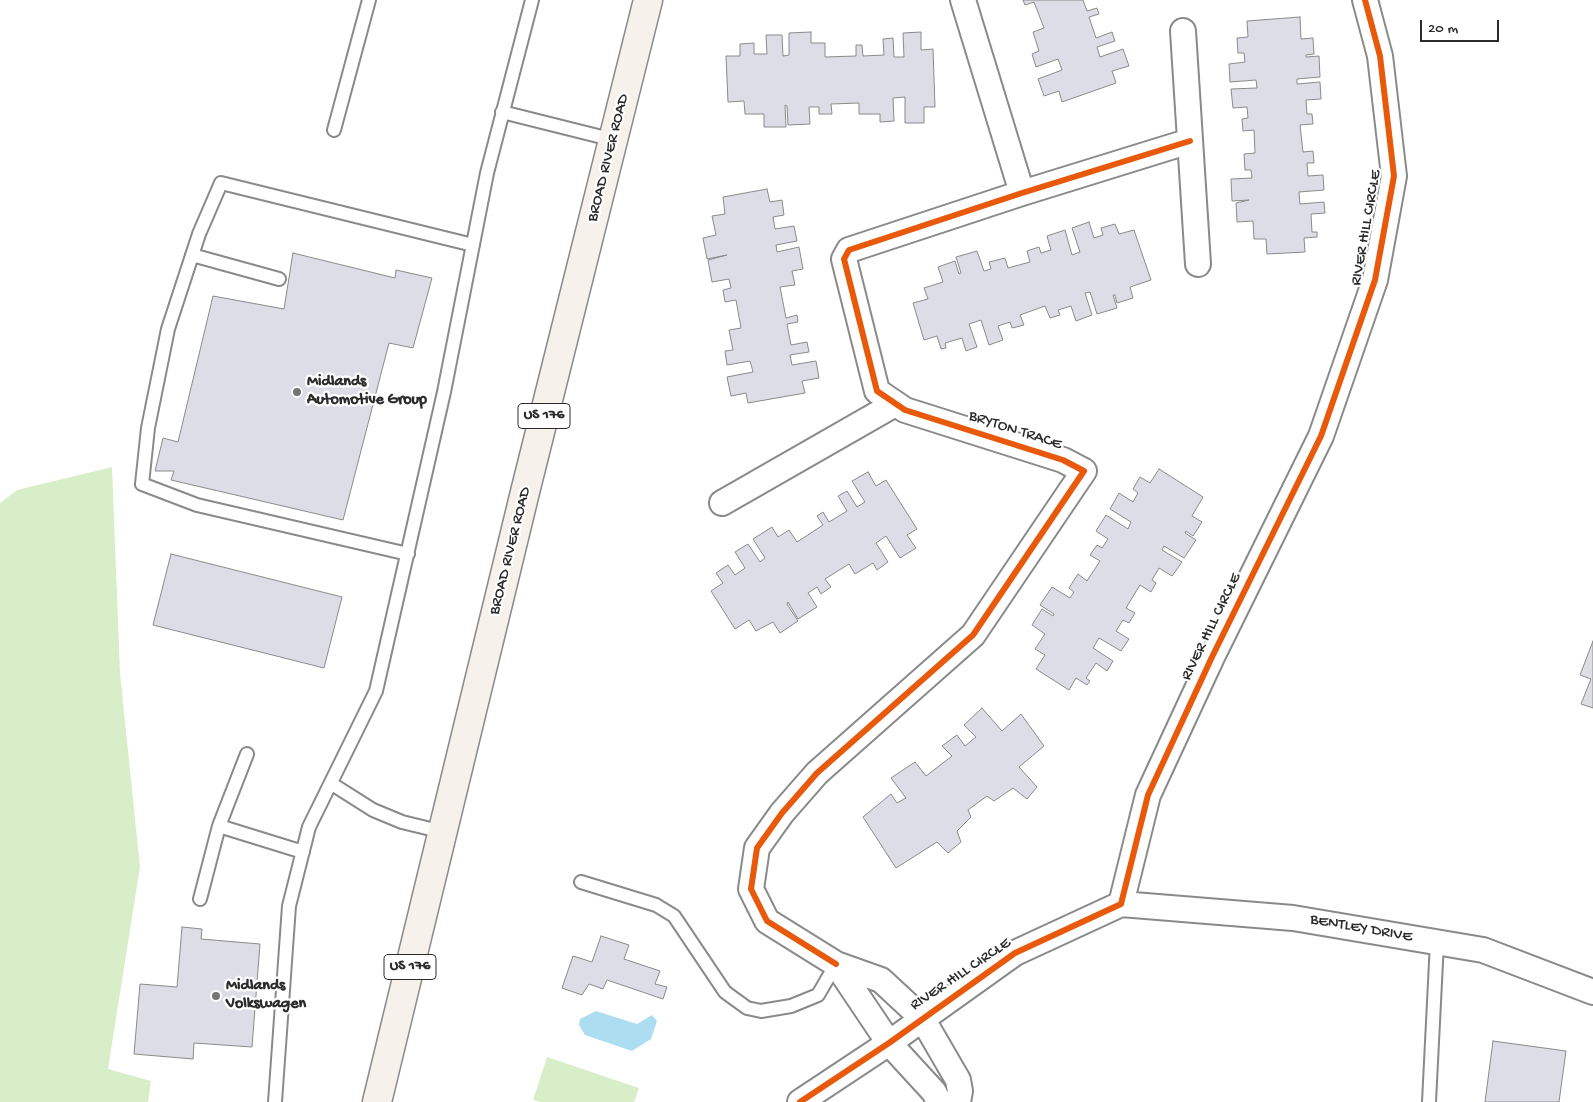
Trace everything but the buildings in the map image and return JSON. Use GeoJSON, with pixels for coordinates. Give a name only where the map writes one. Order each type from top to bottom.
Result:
{"type":"FeatureCollection","features":[{"type":"Feature","properties":{"kind":"main road","name":"BROAD RIVER ROAD"},"geometry":{"type":"LineString","coordinates":[[377,1102],[648,0]]}},
{"type":"Feature","properties":{"kind":"street"},"geometry":{"type":"LineString","coordinates":[[963,0],[1022,193]]}},
{"type":"Feature","properties":{"kind":"street","name":"RIVER HILL CIRCLE"},"geometry":{"type":"LineString","coordinates":[[800,1102],[889,1043],[1015,953],[1121,904],[1148,795],[1212,657],[1321,436],[1375,280],[1394,176],[1380,56],[1365,0]]}},
{"type":"Feature","properties":{"kind":"street"},"geometry":{"type":"LineString","coordinates":[[1183,31],[1198,264]]}},
{"type":"Feature","properties":{"kind":"street","name":"BRYTON TRACE"},"geometry":{"type":"LineString","coordinates":[[958,1102],[960,1091],[958,1080],[922,1018],[881,980],[836,964],[767,921],[751,889],[757,848],[782,813],[817,773],[972,635],[1084,471],[1063,460],[905,410],[877,391],[844,259],[849,250],[1022,193],[1190,142]]}},
{"type":"Feature","properties":{"kind":"street"},"geometry":{"type":"LineString","coordinates":[[722,504],[895,404]]}},
{"type":"Feature","properties":{"kind":"street","name":"BENTLEY DRIVE"},"geometry":{"type":"LineString","coordinates":[[1121,904],[1293,918],[1483,950],[1593,992]]}},
{"type":"Feature","properties":{"kind":"street","name":"BRYTON TRACE"},"geometry":{"type":"LineString","coordinates":[[836,964],[889,1043],[934,1092],[939,1102]]}},
{"type":"Feature","properties":{"kind":"lane"},"geometry":{"type":"LineString","coordinates":[[334,130],[369,0]]}},
{"type":"Feature","properties":{"kind":"lane"},"geometry":{"type":"LineString","coordinates":[[275,1102],[290,906],[310,827],[376,691],[444,392],[487,173],[532,0]]}},
{"type":"Feature","properties":{"kind":"lane"},"geometry":{"type":"LineString","coordinates":[[502,112],[614,140]]}},
{"type":"Feature","properties":{"kind":"lane"},"geometry":{"type":"LineString","coordinates":[[408,554],[197,504],[142,484],[148,428],[168,329],[192,255],[221,183],[473,245]]}},
{"type":"Feature","properties":{"kind":"lane"},"geometry":{"type":"LineString","coordinates":[[192,255],[279,279]]}},
{"type":"Feature","properties":{"kind":"lane"},"geometry":{"type":"LineString","coordinates":[[200,899],[219,826],[247,754]]}},
{"type":"Feature","properties":{"kind":"lane"},"geometry":{"type":"LineString","coordinates":[[332,784],[372,810],[402,822],[442,832]]}},
{"type":"Feature","properties":{"kind":"lane"},"geometry":{"type":"LineString","coordinates":[[219,826],[303,852]]}},
{"type":"Feature","properties":{"kind":"lane"},"geometry":{"type":"LineString","coordinates":[[581,882],[656,905],[674,916],[725,992],[747,1008],[761,1011],[784,1007],[818,995],[836,964]]}},
{"type":"Feature","properties":{"kind":"lane"},"geometry":{"type":"LineString","coordinates":[[1430,1102],[1437,942]]}},
{"type":"Feature","properties":{"kind":"green space"},"geometry":{"type":"Polygon","coordinates":[[[112,467],[120,673],[140,867],[108,1069],[151,1081],[148,1102],[0,1102],[0,503],[17,490],[112,467]]]}},
{"type":"Feature","properties":{"kind":"green space"},"geometry":{"type":"Polygon","coordinates":[[[547,1057],[639,1088],[634,1102],[540,1102],[533,1100],[547,1057]]]}},
{"type":"Feature","properties":{"kind":"water"},"geometry":{"type":"Polygon","coordinates":[[[596,1011],[637,1024],[652,1015],[657,1021],[651,1039],[632,1051],[585,1035],[579,1025],[580,1019],[596,1011]]]}},
{"type":"Feature","properties":{"kind":"cycle path"},"geometry":{"type":"LineString","coordinates":[[800,1102],[889,1043],[1015,953],[1121,904],[1148,795],[1212,657],[1321,436],[1375,280],[1394,176],[1380,56],[1365,0]]}},
{"type":"Feature","properties":{"kind":"cycle path"},"geometry":{"type":"LineString","coordinates":[[836,964],[767,921],[751,889],[757,848],[782,813],[817,773],[973,635],[1084,471],[1063,460],[905,410],[877,391],[844,259],[849,250],[1022,193],[1190,141]]}},
{"type":"Feature","properties":{"kind":"place","name":"Midlands Automotive Group"},"geometry":{"type":"Point","coordinates":[297,392]}},
{"type":"Feature","properties":{"kind":"place","name":"Midlands Volkswagen"},"geometry":{"type":"Point","coordinates":[216,996]}}]}
